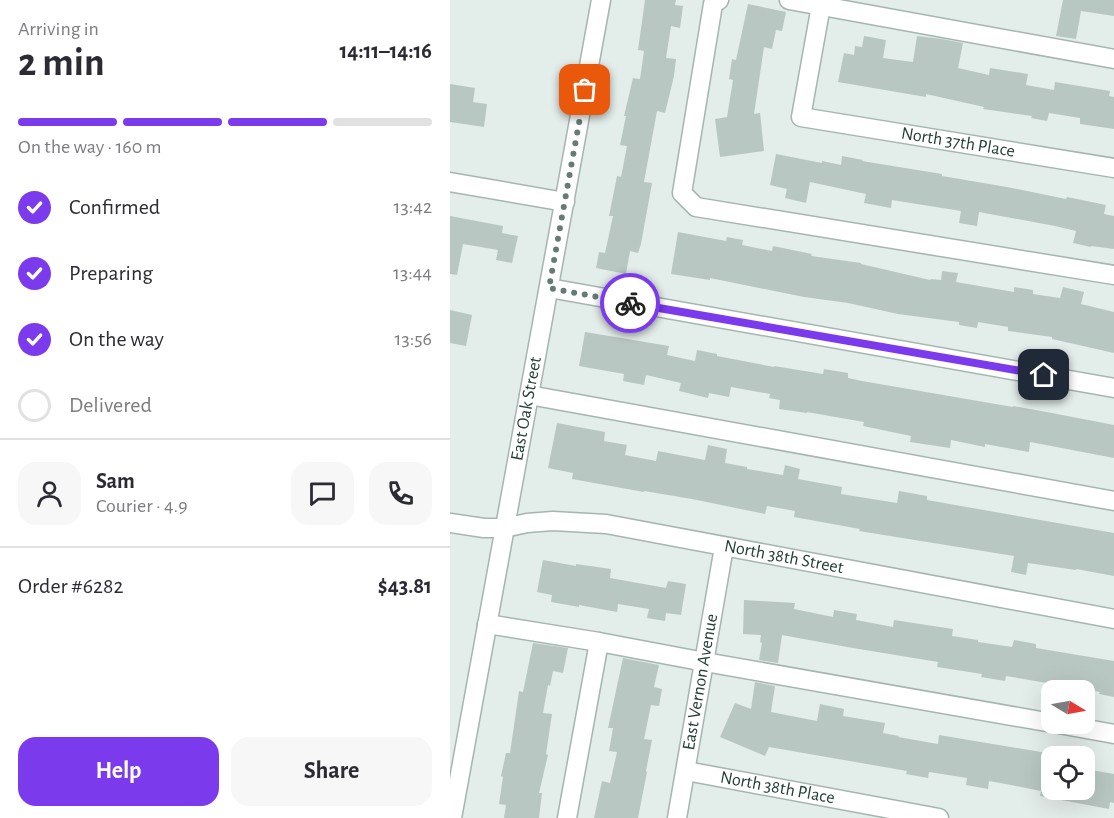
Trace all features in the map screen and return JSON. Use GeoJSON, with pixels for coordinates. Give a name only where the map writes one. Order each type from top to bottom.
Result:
{"type":"FeatureCollection","features":[{"type":"Feature","properties":{"kind":"street","name":"East Oak Street"},"geometry":{"type":"LineString","coordinates":[[452,818],[601,0]]}},
{"type":"Feature","properties":{"kind":"street"},"geometry":{"type":"LineString","coordinates":[[719,0],[713,4],[682,193],[696,207],[1114,276]]}},
{"type":"Feature","properties":{"kind":"street"},"geometry":{"type":"LineString","coordinates":[[789,0],[822,3],[1114,59]]}},
{"type":"Feature","properties":{"kind":"street","name":"North 37th Place"},"geometry":{"type":"LineString","coordinates":[[822,3],[801,117],[1114,168]]}},
{"type":"Feature","properties":{"kind":"street"},"geometry":{"type":"LineString","coordinates":[[450,182],[565,202]]}},
{"type":"Feature","properties":{"kind":"street"},"geometry":{"type":"LineString","coordinates":[[549,288],[1114,388]]}},
{"type":"Feature","properties":{"kind":"street"},"geometry":{"type":"LineString","coordinates":[[529,395],[1114,501]]}},
{"type":"Feature","properties":{"kind":"street","name":"North 38th Street"},"geometry":{"type":"LineString","coordinates":[[450,523],[478,528],[504,528],[552,521],[606,524],[1114,619]]}},
{"type":"Feature","properties":{"kind":"street","name":"East Vernon Avenue"},"geometry":{"type":"LineString","coordinates":[[677,818],[724,547]]}},
{"type":"Feature","properties":{"kind":"street"},"geometry":{"type":"LineString","coordinates":[[487,624],[1041,721]]}},
{"type":"Feature","properties":{"kind":"street"},"geometry":{"type":"LineString","coordinates":[[567,818],[599,642]]}},
{"type":"Feature","properties":{"kind":"street"},"geometry":{"type":"LineString","coordinates":[[1095,731],[1114,734]]}},
{"type":"Feature","properties":{"kind":"street","name":"North 38th Place"},"geometry":{"type":"LineString","coordinates":[[686,771],[939,818]]}},
{"type":"Feature","properties":{"kind":"building"},"geometry":{"type":"Polygon","coordinates":[[[645,0],[676,0],[675,5],[683,6],[680,28],[671,26],[666,58],[676,59],[674,76],[665,113],[657,111],[644,182],[652,183],[641,244],[638,253],[630,251],[626,274],[596,268],[599,252],[605,253],[613,216],[609,216],[617,176],[621,177],[627,146],[620,145],[626,116],[624,116],[633,78],[640,79],[644,51],[638,50],[645,0]]]}},
{"type":"Feature","properties":{"kind":"building"},"geometry":{"type":"Polygon","coordinates":[[[1063,0],[1114,0],[1114,16],[1081,11],[1076,39],[1056,36],[1063,0]]]}},
{"type":"Feature","properties":{"kind":"building"},"geometry":{"type":"Polygon","coordinates":[[[748,4],[786,12],[782,31],[776,30],[772,49],[764,47],[754,114],[760,113],[764,151],[720,157],[715,119],[727,117],[733,80],[729,79],[732,59],[736,60],[748,4]]]}},
{"type":"Feature","properties":{"kind":"building"},"geometry":{"type":"Polygon","coordinates":[[[864,36],[886,40],[883,58],[913,62],[917,36],[942,39],[963,43],[958,68],[989,75],[990,68],[1028,74],[1026,85],[1054,90],[1055,82],[1110,91],[1109,96],[1114,97],[1114,129],[1080,124],[1080,118],[1049,113],[1047,121],[1031,118],[1032,116],[983,109],[984,107],[926,94],[926,97],[838,82],[844,53],[854,55],[855,46],[862,47],[864,36]]]}},
{"type":"Feature","properties":{"kind":"building"},"geometry":{"type":"Polygon","coordinates":[[[450,84],[475,88],[473,102],[487,104],[484,127],[450,122],[450,84]]]}},
{"type":"Feature","properties":{"kind":"building"},"geometry":{"type":"Polygon","coordinates":[[[776,154],[841,165],[842,156],[1106,205],[1104,214],[1114,216],[1114,249],[1073,243],[1076,231],[1055,226],[979,212],[977,226],[959,223],[961,211],[892,200],[891,208],[864,203],[866,194],[810,182],[806,203],[785,198],[787,189],[770,185],[776,154]]]}},
{"type":"Feature","properties":{"kind":"building"},"geometry":{"type":"Polygon","coordinates":[[[450,216],[503,226],[502,233],[518,236],[512,263],[496,260],[498,250],[463,244],[457,275],[450,274],[450,216]]]}},
{"type":"Feature","properties":{"kind":"building"},"geometry":{"type":"Polygon","coordinates":[[[678,232],[726,241],[727,237],[743,240],[742,245],[772,251],[773,246],[812,254],[811,256],[861,263],[930,280],[941,280],[942,271],[958,273],[956,282],[1014,292],[1014,287],[1033,290],[1033,294],[1060,298],[1063,287],[1084,292],[1081,304],[1114,312],[1114,353],[1052,339],[1052,337],[1008,331],[1008,327],[978,322],[977,328],[959,325],[959,322],[898,314],[710,278],[710,280],[671,274],[678,232]]]}},
{"type":"Feature","properties":{"kind":"building"},"geometry":{"type":"Polygon","coordinates":[[[450,310],[472,315],[466,346],[450,343],[450,310]]]}},
{"type":"Feature","properties":{"kind":"building"},"geometry":{"type":"Polygon","coordinates":[[[585,332],[669,346],[667,355],[695,361],[697,350],[774,367],[823,374],[824,369],[848,373],[848,378],[862,381],[1114,425],[1114,458],[1030,442],[1029,452],[951,440],[950,448],[910,442],[911,436],[863,426],[864,422],[779,409],[780,400],[769,398],[770,394],[731,387],[729,397],[709,393],[708,398],[679,391],[681,383],[646,375],[644,385],[623,381],[624,374],[579,366],[585,332]]]}},
{"type":"Feature","properties":{"kind":"building"},"geometry":{"type":"Polygon","coordinates":[[[557,423],[605,432],[604,441],[627,445],[625,455],[656,461],[658,451],[705,460],[708,445],[727,449],[725,463],[783,475],[785,465],[800,469],[798,479],[842,487],[841,494],[897,503],[899,491],[927,496],[927,500],[1114,533],[1114,576],[1028,563],[1026,575],[1011,572],[1014,556],[859,531],[860,529],[794,517],[795,511],[767,506],[765,514],[572,479],[573,473],[548,468],[557,423]]]}},
{"type":"Feature","properties":{"kind":"building"},"geometry":{"type":"Polygon","coordinates":[[[543,560],[611,569],[610,578],[666,588],[668,581],[686,584],[681,615],[666,613],[665,621],[647,618],[649,609],[618,604],[617,612],[551,602],[552,595],[537,592],[543,560]]]}},
{"type":"Feature","properties":{"kind":"building"},"geometry":{"type":"Polygon","coordinates":[[[744,600],[795,603],[794,609],[833,617],[834,610],[857,614],[856,620],[893,627],[894,620],[953,629],[952,636],[978,640],[978,642],[1012,647],[1014,640],[1036,644],[1036,648],[1114,661],[1114,697],[1095,691],[1095,680],[1041,680],[1041,682],[1006,676],[1005,681],[981,677],[982,674],[937,667],[938,662],[782,635],[778,663],[759,660],[761,635],[743,634],[744,600]]]}},
{"type":"Feature","properties":{"kind":"building"},"geometry":{"type":"Polygon","coordinates":[[[533,643],[568,648],[563,673],[553,671],[543,713],[552,714],[546,754],[548,755],[539,793],[542,793],[539,818],[504,818],[506,805],[499,804],[503,777],[501,776],[506,753],[510,753],[519,691],[523,692],[533,643]]]}},
{"type":"Feature","properties":{"kind":"building"},"geometry":{"type":"Polygon","coordinates":[[[623,658],[659,665],[654,687],[662,689],[659,706],[651,705],[644,739],[652,740],[638,818],[594,818],[602,781],[610,783],[617,752],[609,751],[613,728],[608,728],[623,658]]]}},
{"type":"Feature","properties":{"kind":"building"},"geometry":{"type":"Polygon","coordinates":[[[755,682],[775,686],[771,712],[817,721],[820,704],[844,709],[843,716],[885,723],[883,733],[898,737],[938,744],[939,735],[1041,752],[1041,791],[989,781],[988,789],[966,785],[967,778],[929,772],[928,778],[906,774],[907,771],[769,747],[765,756],[720,737],[735,703],[751,709],[755,682]]]}},
{"type":"Feature","properties":{"kind":"building"},"geometry":{"type":"Polygon","coordinates":[[[1095,771],[1114,774],[1114,803],[1110,802],[1109,809],[1061,800],[1095,800],[1095,771]]]}},
{"type":"Feature","properties":{"kind":"way so far"},"geometry":{"type":"LineString","coordinates":[[585,90],[549,288],[630,303]]}},
{"type":"Feature","properties":{"kind":"route"},"geometry":{"type":"LineString","coordinates":[[630,303],[1044,375]]}}]}
